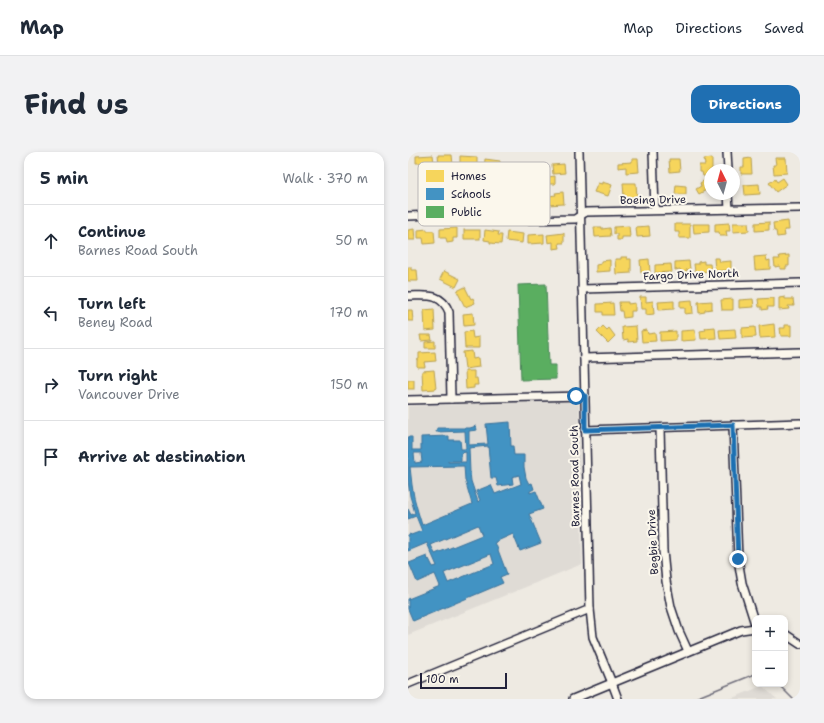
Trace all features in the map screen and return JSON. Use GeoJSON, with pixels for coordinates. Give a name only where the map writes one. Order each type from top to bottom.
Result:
{"type":"FeatureCollection","features":[{"type":"Feature","properties":{"kind":"street","name":"Barnes Road South"},"geometry":{"type":"LineString","coordinates":[[579,152],[590,609],[593,637],[618,699]]}},
{"type":"Feature","properties":{"kind":"street"},"geometry":{"type":"LineString","coordinates":[[653,152],[655,210]]}},
{"type":"Feature","properties":{"kind":"street"},"geometry":{"type":"LineString","coordinates":[[727,152],[728,164]]}},
{"type":"Feature","properties":{"kind":"street"},"geometry":{"type":"LineString","coordinates":[[728,200],[729,209]]}},
{"type":"Feature","properties":{"kind":"street","name":"Boeing Drive"},"geometry":{"type":"LineString","coordinates":[[550,220],[575,219],[586,212],[800,208]]}},
{"type":"Feature","properties":{"kind":"street","name":"Boeing Drive"},"geometry":{"type":"LineString","coordinates":[[408,216],[418,216]]}},
{"type":"Feature","properties":{"kind":"street","name":"Fargo Drive North"},"geometry":{"type":"LineString","coordinates":[[582,289],[800,283]]}},
{"type":"Feature","properties":{"kind":"street"},"geometry":{"type":"LineString","coordinates":[[408,296],[436,297],[446,305],[449,312],[451,399]]}},
{"type":"Feature","properties":{"kind":"street"},"geometry":{"type":"LineString","coordinates":[[584,358],[800,352]]}},
{"type":"Feature","properties":{"kind":"street"},"geometry":{"type":"LineString","coordinates":[[408,400],[585,396]]}},
{"type":"Feature","properties":{"kind":"street"},"geometry":{"type":"LineString","coordinates":[[585,430],[800,423]]}},
{"type":"Feature","properties":{"kind":"street"},"geometry":{"type":"LineString","coordinates":[[733,425],[738,559],[742,583],[752,615]]}},
{"type":"Feature","properties":{"kind":"street","name":"Begbie Drive"},"geometry":{"type":"LineString","coordinates":[[660,428],[666,581],[675,620],[688,651]]}},
{"type":"Feature","properties":{"kind":"street"},"geometry":{"type":"LineString","coordinates":[[408,684],[590,609]]}},
{"type":"Feature","properties":{"kind":"street"},"geometry":{"type":"LineString","coordinates":[[573,699],[741,630],[752,628]]}},
{"type":"Feature","properties":{"kind":"street"},"geometry":{"type":"LineString","coordinates":[[788,636],[800,644]]}},
{"type":"Feature","properties":{"kind":"shaded area"},"geometry":{"type":"Polygon","coordinates":[[[576,400],[579,405],[582,564],[408,635],[408,406],[576,400]]]}},
{"type":"Feature","properties":{"kind":"shaded area"},"geometry":{"type":"Polygon","coordinates":[[[760,687],[763,687],[777,699],[730,699],[760,687]]]}},
{"type":"Feature","properties":{"kind":"building: Homes"},"geometry":{"type":"Polygon","coordinates":[[[433,155],[434,162],[416,163],[416,156],[433,155]]]}},
{"type":"Feature","properties":{"kind":"building: Homes"},"geometry":{"type":"Polygon","coordinates":[[[438,155],[452,155],[453,162],[439,162],[438,155]]]}},
{"type":"Feature","properties":{"kind":"building: Homes"},"geometry":{"type":"Polygon","coordinates":[[[460,156],[477,157],[477,162],[460,162],[460,156]]]}},
{"type":"Feature","properties":{"kind":"building: Homes"},"geometry":{"type":"Polygon","coordinates":[[[712,158],[712,164],[705,164],[704,159],[712,158]]]}},
{"type":"Feature","properties":{"kind":"building: Homes"},"geometry":{"type":"Polygon","coordinates":[[[751,158],[752,174],[741,174],[741,167],[744,167],[744,159],[751,158]]]}},
{"type":"Feature","properties":{"kind":"building: Homes"},"geometry":{"type":"Polygon","coordinates":[[[775,158],[786,158],[787,173],[774,174],[773,165],[776,165],[775,158]]]}},
{"type":"Feature","properties":{"kind":"building: Homes"},"geometry":{"type":"Polygon","coordinates":[[[485,159],[500,161],[500,162],[485,162],[485,159]]]}},
{"type":"Feature","properties":{"kind":"building: Homes"},"geometry":{"type":"Polygon","coordinates":[[[632,159],[638,159],[639,172],[626,173],[626,167],[618,168],[618,163],[632,162],[632,159]]]}},
{"type":"Feature","properties":{"kind":"building: Homes"},"geometry":{"type":"Polygon","coordinates":[[[669,159],[679,159],[680,171],[670,172],[669,159]]]}},
{"type":"Feature","properties":{"kind":"building: Homes"},"geometry":{"type":"Polygon","coordinates":[[[564,164],[565,173],[553,174],[552,165],[564,164]]]}},
{"type":"Feature","properties":{"kind":"building: Homes"},"geometry":{"type":"Polygon","coordinates":[[[699,165],[704,165],[704,176],[702,172],[699,172],[699,165]]]}},
{"type":"Feature","properties":{"kind":"building: Homes"},"geometry":{"type":"Polygon","coordinates":[[[555,176],[555,184],[550,184],[550,177],[555,176]]]}},
{"type":"Feature","properties":{"kind":"building: Homes"},"geometry":{"type":"Polygon","coordinates":[[[783,178],[787,184],[776,192],[769,183],[775,179],[777,182],[783,178]]]}},
{"type":"Feature","properties":{"kind":"building: Homes"},"geometry":{"type":"Polygon","coordinates":[[[704,180],[704,191],[699,194],[696,189],[701,186],[700,183],[704,180]]]}},
{"type":"Feature","properties":{"kind":"building: Homes"},"geometry":{"type":"Polygon","coordinates":[[[602,182],[612,185],[608,196],[594,192],[598,183],[602,184],[602,182]]]}},
{"type":"Feature","properties":{"kind":"building: Homes"},"geometry":{"type":"Polygon","coordinates":[[[623,183],[636,183],[637,197],[624,198],[623,183]]]}},
{"type":"Feature","properties":{"kind":"building: Homes"},"geometry":{"type":"Polygon","coordinates":[[[759,184],[760,194],[745,195],[744,185],[759,184]]]}},
{"type":"Feature","properties":{"kind":"building: Homes"},"geometry":{"type":"Polygon","coordinates":[[[676,185],[686,186],[686,194],[675,194],[676,185]]]}},
{"type":"Feature","properties":{"kind":"building: Homes"},"geometry":{"type":"Polygon","coordinates":[[[563,192],[564,204],[550,205],[550,196],[556,195],[555,193],[563,192]]]}},
{"type":"Feature","properties":{"kind":"building: Homes"},"geometry":{"type":"Polygon","coordinates":[[[788,221],[789,230],[784,230],[785,236],[777,237],[776,231],[774,231],[773,223],[788,221]]]}},
{"type":"Feature","properties":{"kind":"building: Homes"},"geometry":{"type":"Polygon","coordinates":[[[769,222],[769,230],[755,231],[755,223],[769,222]]]}},
{"type":"Feature","properties":{"kind":"building: Homes"},"geometry":{"type":"Polygon","coordinates":[[[729,223],[730,231],[726,231],[727,236],[720,236],[719,232],[715,232],[715,224],[729,223]]]}},
{"type":"Feature","properties":{"kind":"building: Homes"},"geometry":{"type":"Polygon","coordinates":[[[733,223],[748,223],[749,231],[733,232],[733,223]]]}},
{"type":"Feature","properties":{"kind":"building: Homes"},"geometry":{"type":"Polygon","coordinates":[[[675,224],[690,224],[690,238],[679,238],[679,232],[675,232],[675,224]]]}},
{"type":"Feature","properties":{"kind":"building: Homes"},"geometry":{"type":"Polygon","coordinates":[[[693,224],[709,224],[709,232],[694,233],[693,224]]]}},
{"type":"Feature","properties":{"kind":"building: Homes"},"geometry":{"type":"Polygon","coordinates":[[[629,226],[630,237],[622,237],[622,240],[617,240],[617,234],[614,234],[614,227],[629,226]]]}},
{"type":"Feature","properties":{"kind":"building: Homes"},"geometry":{"type":"Polygon","coordinates":[[[649,226],[650,236],[637,237],[636,227],[649,226]]]}},
{"type":"Feature","properties":{"kind":"building: Homes"},"geometry":{"type":"Polygon","coordinates":[[[594,227],[602,227],[602,229],[610,228],[611,236],[595,237],[594,227]]]}},
{"type":"Feature","properties":{"kind":"building: Homes"},"geometry":{"type":"Polygon","coordinates":[[[457,228],[457,238],[453,238],[453,242],[447,243],[446,238],[440,238],[440,229],[457,228]]]}},
{"type":"Feature","properties":{"kind":"building: Homes"},"geometry":{"type":"Polygon","coordinates":[[[414,229],[415,240],[408,240],[408,230],[414,229]]]}},
{"type":"Feature","properties":{"kind":"building: Homes"},"geometry":{"type":"Polygon","coordinates":[[[427,229],[427,231],[434,231],[435,243],[424,244],[423,238],[418,238],[418,230],[427,229]]]}},
{"type":"Feature","properties":{"kind":"building: Homes"},"geometry":{"type":"Polygon","coordinates":[[[464,230],[480,230],[480,239],[464,239],[464,230]]]}},
{"type":"Feature","properties":{"kind":"building: Homes"},"geometry":{"type":"Polygon","coordinates":[[[485,230],[499,232],[498,235],[502,235],[501,244],[490,243],[490,241],[484,240],[485,230]]]}},
{"type":"Feature","properties":{"kind":"building: Homes"},"geometry":{"type":"Polygon","coordinates":[[[507,232],[523,234],[522,243],[506,241],[507,232]]]}},
{"type":"Feature","properties":{"kind":"building: Homes"},"geometry":{"type":"Polygon","coordinates":[[[564,233],[564,243],[559,243],[560,248],[553,249],[553,242],[548,243],[547,235],[564,233]]]}},
{"type":"Feature","properties":{"kind":"building: Homes"},"geometry":{"type":"Polygon","coordinates":[[[544,234],[544,243],[528,244],[528,235],[544,234]]]}},
{"type":"Feature","properties":{"kind":"building: Homes"},"geometry":{"type":"Polygon","coordinates":[[[789,255],[789,266],[786,266],[786,269],[780,269],[780,266],[775,267],[774,259],[780,259],[779,256],[789,255]]]}},
{"type":"Feature","properties":{"kind":"building: Homes"},"geometry":{"type":"Polygon","coordinates":[[[766,256],[767,261],[770,260],[770,269],[755,270],[754,257],[766,256]]]}},
{"type":"Feature","properties":{"kind":"building: Homes"},"geometry":{"type":"Polygon","coordinates":[[[621,257],[631,259],[631,273],[616,274],[615,259],[621,259],[621,257]]]}},
{"type":"Feature","properties":{"kind":"building: Homes"},"geometry":{"type":"Polygon","coordinates":[[[714,258],[719,258],[720,262],[731,261],[731,270],[715,271],[714,258]]]}},
{"type":"Feature","properties":{"kind":"building: Homes"},"geometry":{"type":"Polygon","coordinates":[[[649,259],[650,273],[641,273],[640,260],[649,259]]]}},
{"type":"Feature","properties":{"kind":"building: Homes"},"geometry":{"type":"Polygon","coordinates":[[[610,260],[610,271],[596,272],[596,265],[601,264],[601,261],[610,260]]]}},
{"type":"Feature","properties":{"kind":"building: Homes"},"geometry":{"type":"Polygon","coordinates":[[[689,261],[690,269],[686,270],[687,272],[681,272],[680,269],[675,270],[675,262],[689,261]]]}},
{"type":"Feature","properties":{"kind":"building: Homes"},"geometry":{"type":"Polygon","coordinates":[[[704,261],[704,264],[710,264],[711,271],[695,272],[694,264],[704,261]]]}},
{"type":"Feature","properties":{"kind":"building: Homes"},"geometry":{"type":"Polygon","coordinates":[[[671,264],[672,272],[655,273],[655,265],[671,264]]]}},
{"type":"Feature","properties":{"kind":"building: Homes"},"geometry":{"type":"Polygon","coordinates":[[[408,267],[411,267],[411,270],[417,270],[418,281],[408,281],[408,267]]]}},
{"type":"Feature","properties":{"kind":"building: Homes"},"geometry":{"type":"Polygon","coordinates":[[[444,271],[460,279],[456,287],[440,279],[444,271]]]}},
{"type":"Feature","properties":{"kind":"building: Homes"},"geometry":{"type":"Polygon","coordinates":[[[465,287],[471,299],[473,298],[475,303],[465,307],[457,291],[465,287]]]}},
{"type":"Feature","properties":{"kind":"building: Homes"},"geometry":{"type":"Polygon","coordinates":[[[640,297],[646,297],[646,302],[653,301],[654,314],[646,315],[646,309],[641,309],[640,297]]]}},
{"type":"Feature","properties":{"kind":"building: Homes"},"geometry":{"type":"Polygon","coordinates":[[[785,297],[785,299],[793,299],[794,306],[788,306],[789,309],[779,310],[779,298],[785,297]]]}},
{"type":"Feature","properties":{"kind":"building: Homes"},"geometry":{"type":"Polygon","coordinates":[[[774,298],[774,307],[767,307],[768,309],[762,310],[762,307],[759,307],[758,299],[774,298]]]}},
{"type":"Feature","properties":{"kind":"building: Homes"},"geometry":{"type":"Polygon","coordinates":[[[733,299],[733,310],[722,310],[721,300],[733,299]]]}},
{"type":"Feature","properties":{"kind":"building: Homes"},"geometry":{"type":"Polygon","coordinates":[[[753,299],[754,307],[739,308],[739,300],[753,299]]]}},
{"type":"Feature","properties":{"kind":"building: Homes"},"geometry":{"type":"Polygon","coordinates":[[[692,300],[693,313],[685,314],[685,308],[680,308],[680,301],[692,300]]]}},
{"type":"Feature","properties":{"kind":"building: Homes"},"geometry":{"type":"Polygon","coordinates":[[[674,301],[674,309],[659,310],[658,302],[674,301]]]}},
{"type":"Feature","properties":{"kind":"building: Homes"},"geometry":{"type":"Polygon","coordinates":[[[712,301],[712,309],[699,313],[698,302],[712,301]]]}},
{"type":"Feature","properties":{"kind":"building: Homes"},"geometry":{"type":"Polygon","coordinates":[[[619,302],[628,302],[628,304],[635,303],[635,311],[631,311],[631,317],[623,318],[622,311],[620,311],[619,302]]]}},
{"type":"Feature","properties":{"kind":"building: Homes"},"geometry":{"type":"Polygon","coordinates":[[[613,303],[614,315],[603,315],[603,312],[597,312],[597,304],[613,303]]]}},
{"type":"Feature","properties":{"kind":"building: Homes"},"geometry":{"type":"Polygon","coordinates":[[[434,309],[435,330],[425,331],[424,310],[434,309]]]}},
{"type":"Feature","properties":{"kind":"building: Homes"},"geometry":{"type":"Polygon","coordinates":[[[408,310],[412,310],[413,321],[408,321],[408,310]]]}},
{"type":"Feature","properties":{"kind":"building: Homes"},"geometry":{"type":"Polygon","coordinates":[[[473,313],[474,325],[464,326],[463,314],[473,313]]]}},
{"type":"Feature","properties":{"kind":"building: Homes"},"geometry":{"type":"Polygon","coordinates":[[[774,324],[775,337],[760,338],[759,326],[774,324]]]}},
{"type":"Feature","properties":{"kind":"building: Homes"},"geometry":{"type":"Polygon","coordinates":[[[785,325],[791,325],[791,336],[781,336],[780,328],[785,328],[785,325]]]}},
{"type":"Feature","properties":{"kind":"building: Homes"},"geometry":{"type":"Polygon","coordinates":[[[603,326],[607,330],[609,328],[615,336],[608,343],[597,332],[603,326]]]}},
{"type":"Feature","properties":{"kind":"building: Homes"},"geometry":{"type":"Polygon","coordinates":[[[636,326],[637,341],[628,342],[628,339],[623,340],[622,327],[636,326]]]}},
{"type":"Feature","properties":{"kind":"building: Homes"},"geometry":{"type":"Polygon","coordinates":[[[715,327],[716,338],[701,339],[700,331],[706,330],[705,328],[715,327]]]}},
{"type":"Feature","properties":{"kind":"building: Homes"},"geometry":{"type":"Polygon","coordinates":[[[755,327],[756,337],[742,338],[742,328],[755,327]]]}},
{"type":"Feature","properties":{"kind":"building: Homes"},"geometry":{"type":"Polygon","coordinates":[[[735,329],[736,338],[720,339],[719,330],[735,329]]]}},
{"type":"Feature","properties":{"kind":"building: Homes"},"geometry":{"type":"Polygon","coordinates":[[[647,330],[648,334],[655,333],[656,341],[642,342],[641,331],[647,330]]]}},
{"type":"Feature","properties":{"kind":"building: Homes"},"geometry":{"type":"Polygon","coordinates":[[[695,330],[696,340],[681,341],[681,331],[695,330]]]}},
{"type":"Feature","properties":{"kind":"building: Homes"},"geometry":{"type":"Polygon","coordinates":[[[472,331],[473,338],[479,337],[479,348],[465,348],[464,332],[472,331]]]}},
{"type":"Feature","properties":{"kind":"building: Homes"},"geometry":{"type":"Polygon","coordinates":[[[676,331],[676,340],[660,341],[660,332],[676,331]]]}},
{"type":"Feature","properties":{"kind":"building: Homes"},"geometry":{"type":"Polygon","coordinates":[[[420,335],[431,335],[432,340],[421,341],[420,335]]]}},
{"type":"Feature","properties":{"kind":"building: Homes"},"geometry":{"type":"Polygon","coordinates":[[[435,341],[435,348],[425,348],[425,342],[435,341]]]}},
{"type":"Feature","properties":{"kind":"building: Homes"},"geometry":{"type":"Polygon","coordinates":[[[472,351],[473,359],[478,358],[479,367],[465,369],[463,352],[472,351]]]}},
{"type":"Feature","properties":{"kind":"building: Homes"},"geometry":{"type":"Polygon","coordinates":[[[435,352],[436,361],[424,362],[425,367],[417,367],[419,353],[435,352]]]}},
{"type":"Feature","properties":{"kind":"building: Homes"},"geometry":{"type":"Polygon","coordinates":[[[434,370],[436,389],[423,390],[422,371],[434,370]]]}},
{"type":"Feature","properties":{"kind":"building: Homes"},"geometry":{"type":"Polygon","coordinates":[[[465,371],[474,371],[474,378],[477,378],[478,385],[474,385],[474,388],[466,389],[465,371]]]}},
{"type":"Feature","properties":{"kind":"building: Homes"},"geometry":{"type":"Polygon","coordinates":[[[408,380],[414,380],[414,389],[408,389],[408,380]]]}},
{"type":"Feature","properties":{"kind":"building: Schools"},"geometry":{"type":"Polygon","coordinates":[[[510,422],[511,446],[513,446],[514,455],[524,455],[526,478],[529,484],[532,483],[534,489],[530,491],[530,493],[536,491],[543,509],[529,514],[541,543],[520,551],[513,534],[495,542],[507,574],[500,577],[503,583],[413,621],[408,609],[408,599],[440,586],[435,574],[417,582],[409,563],[427,556],[433,567],[437,566],[427,543],[408,551],[408,535],[422,531],[416,516],[408,519],[408,509],[411,515],[415,513],[410,496],[408,480],[408,437],[412,437],[412,450],[421,450],[421,437],[449,436],[449,440],[460,440],[461,449],[466,449],[465,431],[436,432],[437,428],[470,428],[476,426],[477,430],[469,431],[469,445],[488,444],[486,424],[510,422]],[[488,446],[469,448],[471,481],[478,502],[480,500],[476,491],[491,485],[495,494],[521,484],[519,475],[512,477],[513,484],[498,486],[496,478],[491,478],[488,446]],[[466,452],[461,453],[461,461],[448,462],[466,462],[466,452]],[[414,453],[415,463],[422,462],[421,453],[414,453]],[[464,466],[410,467],[414,497],[422,525],[472,504],[465,480],[464,466]],[[478,525],[431,545],[435,554],[482,535],[478,525]],[[491,554],[444,573],[448,583],[494,564],[491,554]]]}},
{"type":"Feature","properties":{"kind":"building: Public"},"geometry":{"type":"Polygon","coordinates":[[[546,284],[549,365],[556,365],[556,379],[521,380],[518,285],[546,284]]]}},
{"type":"Feature","properties":{"kind":"waterway"},"geometry":{"type":"LineString","coordinates":[[693,699],[752,675]]}},
{"type":"Feature","properties":{"kind":"waterway"},"geometry":{"type":"LineString","coordinates":[[781,687],[793,699]]}},
{"type":"Feature","properties":{"kind":"route"},"geometry":{"type":"LineString","coordinates":[[576,396],[585,396],[585,430],[733,425],[738,559]]}}]}
